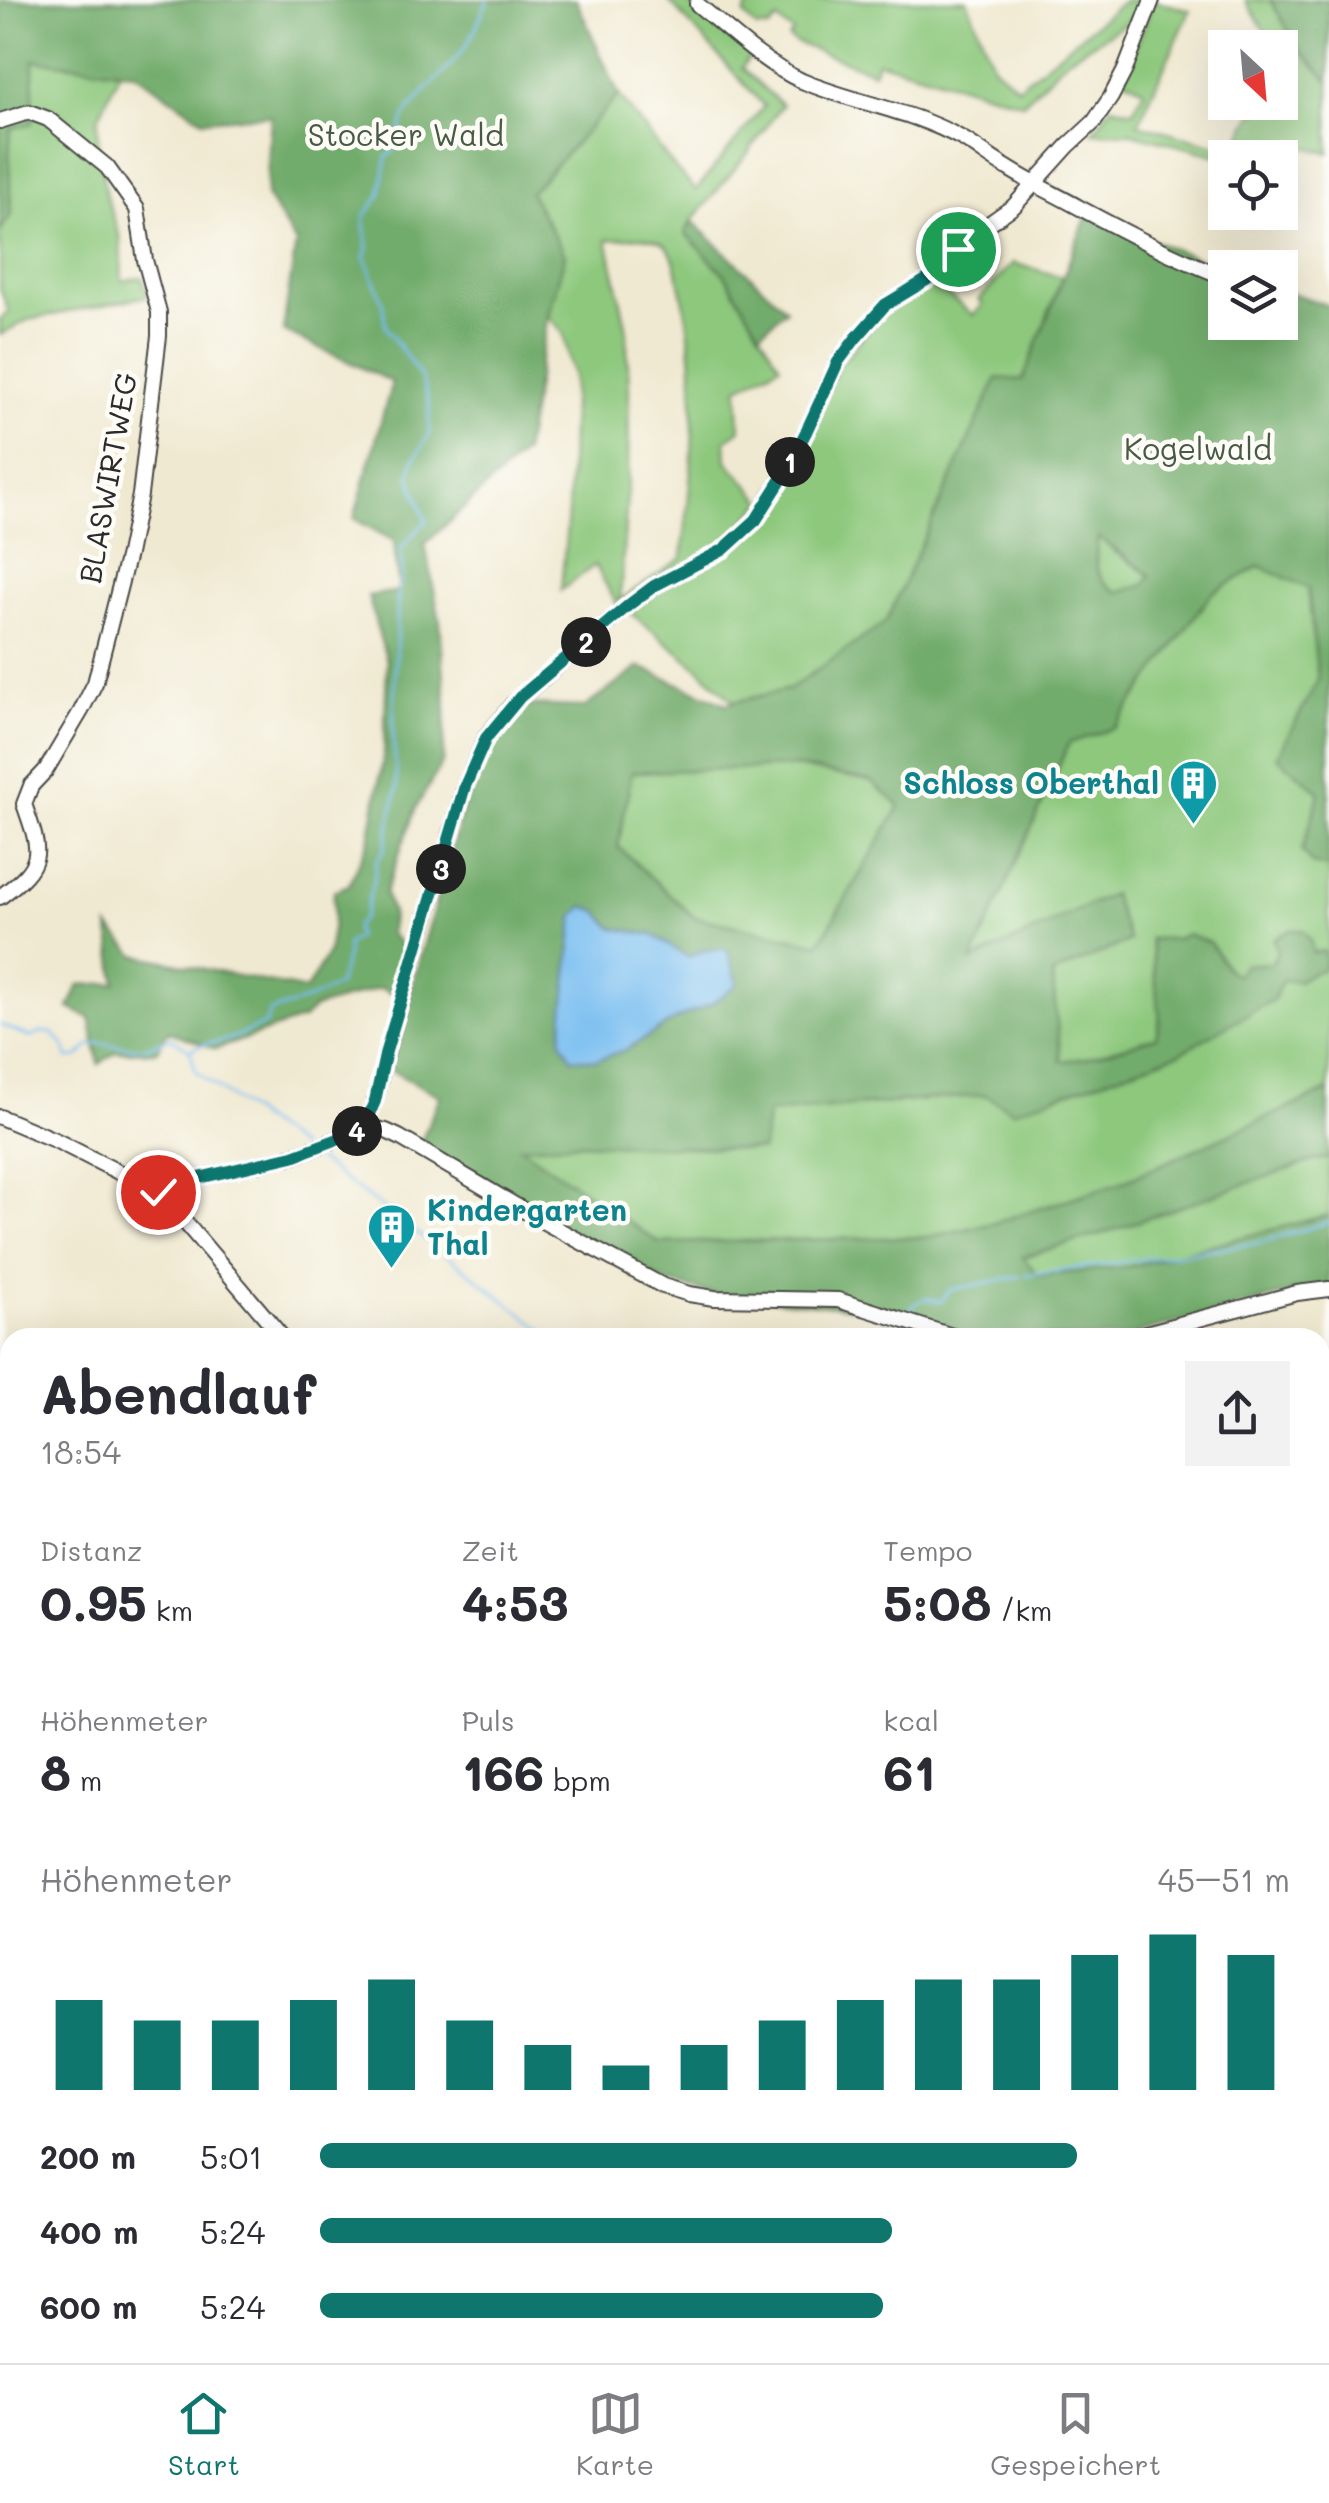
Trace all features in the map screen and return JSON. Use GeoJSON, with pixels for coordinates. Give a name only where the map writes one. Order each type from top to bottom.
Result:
{"type":"FeatureCollection","features":[{"type":"Feature","properties":{"kind":"street"},"geometry":{"type":"LineString","coordinates":[[0,1118],[156,1188],[305,1151],[364,1126],[375,1101],[386,1051],[465,786],[486,738],[520,697],[630,604],[654,586],[711,557],[756,520],[780,482],[832,374],[856,338],[885,305],[933,276],[966,240],[1014,206],[1100,116],[1125,70],[1152,0]]}},
{"type":"Feature","properties":{"kind":"street"},"geometry":{"type":"LineString","coordinates":[[697,4],[793,76],[917,118],[961,138],[1034,183],[1172,255],[1208,269]]}},
{"type":"Feature","properties":{"kind":"street","name":"BLASWIRTWEG"},"geometry":{"type":"LineString","coordinates":[[0,121],[29,112],[48,119],[107,167],[138,209],[159,336],[140,495],[94,682],[24,804],[36,840],[36,862],[23,880],[0,897]]}},
{"type":"Feature","properties":{"kind":"street"},"geometry":{"type":"LineString","coordinates":[[364,1126],[400,1137],[535,1217],[663,1286],[714,1298],[838,1300],[927,1328]]}},
{"type":"Feature","properties":{"kind":"street"},"geometry":{"type":"LineString","coordinates":[[156,1188],[275,1328]]}},
{"type":"Feature","properties":{"kind":"street"},"geometry":{"type":"LineString","coordinates":[[1165,1328],[1297,1293],[1329,1290]]}},
{"type":"Feature","properties":{"kind":"green space","name":"Stocker Wald"},"geometry":{"type":"Polygon","coordinates":[[[0,0],[576,0],[619,95],[530,193],[565,255],[548,316],[524,452],[425,544],[440,621],[446,703],[443,761],[415,810],[385,893],[392,913],[390,934],[410,954],[394,994],[380,988],[314,1008],[303,1019],[216,1049],[168,1031],[157,1051],[116,1052],[99,1064],[90,1018],[69,1008],[79,985],[116,983],[109,927],[136,955],[306,990],[328,953],[334,891],[349,885],[369,841],[384,753],[387,662],[368,596],[399,591],[394,541],[354,519],[392,382],[283,331],[296,243],[266,196],[271,115],[203,120],[135,73],[34,60],[32,123],[11,129],[11,215],[0,231],[0,0]]]}},
{"type":"Feature","properties":{"kind":"green space"},"geometry":{"type":"Polygon","coordinates":[[[668,0],[687,0],[753,52],[742,68],[782,105],[685,233],[725,275],[780,365],[738,388],[740,430],[726,440],[727,461],[763,501],[733,536],[619,608],[595,565],[561,590],[573,377],[563,333],[548,316],[565,255],[530,193],[619,95],[696,190],[764,106],[668,0]],[[642,237],[607,240],[626,325],[629,387],[628,483],[620,600],[682,558],[692,456],[691,350],[680,284],[670,251],[662,243],[642,237]]]}},
{"type":"Feature","properties":{"kind":"green space"},"geometry":{"type":"Polygon","coordinates":[[[751,0],[967,0],[994,67],[1018,87],[1125,0],[1148,0],[1140,24],[1130,21],[1067,59],[1023,103],[877,61],[873,72],[794,42],[789,38],[793,32],[777,20],[769,28],[757,28],[744,15],[751,0]]]}},
{"type":"Feature","properties":{"kind":"green space"},"geometry":{"type":"Polygon","coordinates":[[[1154,0],[1190,11],[1138,124],[1208,143],[1208,153],[1132,133],[1093,132],[1111,106],[1133,111],[1144,90],[1124,79],[1154,0]]]}},
{"type":"Feature","properties":{"kind":"green space"},"geometry":{"type":"Polygon","coordinates":[[[1245,0],[1270,0],[1288,30],[1264,30],[1245,0]]]}},
{"type":"Feature","properties":{"kind":"green space"},"geometry":{"type":"Polygon","coordinates":[[[1270,0],[1329,0],[1329,81],[1300,50],[1298,30],[1288,30],[1270,0]]]}},
{"type":"Feature","properties":{"kind":"green space"},"geometry":{"type":"Polygon","coordinates":[[[1298,47],[1329,81],[1329,153],[1298,145],[1298,140],[1239,140],[1250,120],[1298,120],[1298,47]]]}},
{"type":"Feature","properties":{"kind":"green space"},"geometry":{"type":"Polygon","coordinates":[[[33,60],[120,71],[98,118],[98,144],[106,196],[120,237],[122,281],[142,277],[148,296],[28,320],[0,335],[0,319],[9,312],[0,288],[0,231],[11,215],[11,129],[32,122],[33,60]]]}},
{"type":"Feature","properties":{"kind":"green space","name":"Kogelwald"},"geometry":{"type":"Polygon","coordinates":[[[1087,215],[1208,262],[1208,340],[1298,340],[1298,295],[1329,306],[1329,868],[1312,864],[1302,851],[1320,792],[1277,757],[1318,680],[1308,588],[1259,566],[1211,594],[1114,728],[1069,743],[972,961],[1112,894],[1129,941],[1052,974],[1061,1061],[1086,1058],[1156,1037],[1160,1016],[1150,939],[1176,939],[1187,934],[1210,943],[1228,970],[1237,975],[1244,965],[1272,963],[1277,952],[1274,939],[1290,930],[1302,930],[1310,939],[1313,953],[1324,951],[1322,970],[1298,981],[1282,980],[1274,999],[1178,1054],[1013,1111],[985,1095],[768,1113],[762,1150],[582,1143],[520,1147],[659,1243],[927,1237],[994,1223],[1122,1182],[1329,1090],[1329,1158],[1023,1257],[1039,1276],[1131,1266],[1329,1215],[1329,1286],[1158,1328],[933,1328],[888,1311],[714,1294],[665,1282],[538,1215],[420,1144],[440,1096],[388,1069],[469,787],[490,741],[520,705],[585,707],[640,667],[726,704],[790,689],[886,622],[997,378],[1023,380],[1087,215]],[[1098,537],[1096,562],[1104,581],[1118,592],[1145,585],[1150,575],[1098,537]],[[796,767],[632,772],[618,847],[694,917],[819,944],[900,806],[871,781],[796,767]],[[598,911],[574,917],[569,966],[627,1049],[674,1020],[711,1004],[704,950],[688,958],[653,935],[613,928],[598,911]]]}},
{"type":"Feature","properties":{"kind":"green space"},"geometry":{"type":"Polygon","coordinates":[[[692,221],[786,309],[760,333],[725,275],[685,233],[692,221]]]}},
{"type":"Feature","properties":{"kind":"green space"},"geometry":{"type":"Polygon","coordinates":[[[1013,263],[1062,277],[1023,381],[997,379],[886,622],[790,689],[734,702],[627,610],[755,524],[838,367],[886,308],[931,281],[973,315],[983,304],[979,300],[1013,263]]]}},
{"type":"Feature","properties":{"kind":"green space"},"geometry":{"type":"Polygon","coordinates":[[[1098,536],[1150,575],[1145,586],[1118,592],[1104,581],[1096,561],[1098,536]]]}},
{"type":"Feature","properties":{"kind":"green space"},"geometry":{"type":"Polygon","coordinates":[[[1260,566],[1308,588],[1318,680],[1277,756],[1320,792],[1302,851],[1312,864],[1329,868],[1329,1090],[1122,1182],[994,1223],[927,1237],[659,1243],[519,1147],[582,1143],[762,1149],[768,1113],[985,1095],[1241,1017],[1274,999],[1282,980],[1298,981],[1322,970],[1323,952],[1277,952],[1272,963],[1237,976],[1228,970],[1210,943],[1187,934],[1176,939],[1150,939],[1160,1016],[1156,1037],[1086,1058],[1060,1061],[1052,973],[1129,941],[1112,894],[971,962],[1069,743],[1114,728],[1211,594],[1260,566]]]}},
{"type":"Feature","properties":{"kind":"green space"},"geometry":{"type":"Polygon","coordinates":[[[796,767],[871,781],[901,806],[819,944],[694,917],[618,847],[632,772],[796,767]]]}},
{"type":"Feature","properties":{"kind":"green space"},"geometry":{"type":"Polygon","coordinates":[[[1329,1158],[1329,1215],[1131,1266],[1038,1276],[1022,1257],[1312,1161],[1329,1158]]]}},
{"type":"Feature","properties":{"kind":"water"},"geometry":{"type":"Polygon","coordinates":[[[584,906],[598,911],[613,928],[653,935],[688,957],[704,950],[727,949],[738,984],[711,1004],[674,1020],[627,1049],[597,1060],[572,1058],[561,1040],[574,917],[584,906]]]}},
{"type":"Feature","properties":{"kind":"waterway"},"geometry":{"type":"LineString","coordinates":[[190,1050],[265,1025],[270,1012],[338,985],[347,944],[357,937],[355,927],[364,917],[376,861],[384,851],[397,789],[393,732],[398,594],[402,577],[400,550],[426,521],[410,476],[412,464],[429,433],[429,404],[421,377],[386,328],[382,301],[365,258],[368,247],[364,217],[380,196],[387,157],[397,143],[406,115],[463,50],[488,0]]}},
{"type":"Feature","properties":{"kind":"waterway"},"geometry":{"type":"LineString","coordinates":[[0,1025],[31,1037],[41,1032],[52,1033],[64,1045],[68,1058],[78,1057],[89,1046],[100,1043],[140,1049],[171,1038],[190,1050],[196,1072],[300,1148]]}},
{"type":"Feature","properties":{"kind":"waterway"},"geometry":{"type":"LineString","coordinates":[[311,1155],[540,1328]]}},
{"type":"Feature","properties":{"kind":"waterway"},"geometry":{"type":"LineString","coordinates":[[1026,1275],[1258,1243],[1329,1222]]}},
{"type":"Feature","properties":{"kind":"waterway"},"geometry":{"type":"LineString","coordinates":[[906,1315],[927,1298],[941,1302],[950,1290],[1020,1276]]}},
{"type":"Feature","properties":{"kind":"waterway"},"geometry":{"type":"LineString","coordinates":[[876,1328],[889,1323]]}},
{"type":"Feature","properties":{"kind":"place","name":"Schloss Oberthal"},"geometry":{"type":"Point","coordinates":[1194,826]}},
{"type":"Feature","properties":{"kind":"place","name":"Kindergarten Thal"},"geometry":{"type":"Point","coordinates":[392,1270]}},
{"type":"Feature","properties":{"kind":"route"},"geometry":{"type":"LineString","coordinates":[[158,1192],[156,1188],[293,1156],[364,1126],[375,1101],[386,1051],[465,786],[486,738],[520,697],[630,604],[654,586],[723,550],[756,520],[806,432],[838,362],[885,305],[933,276],[958,249]]}}]}
